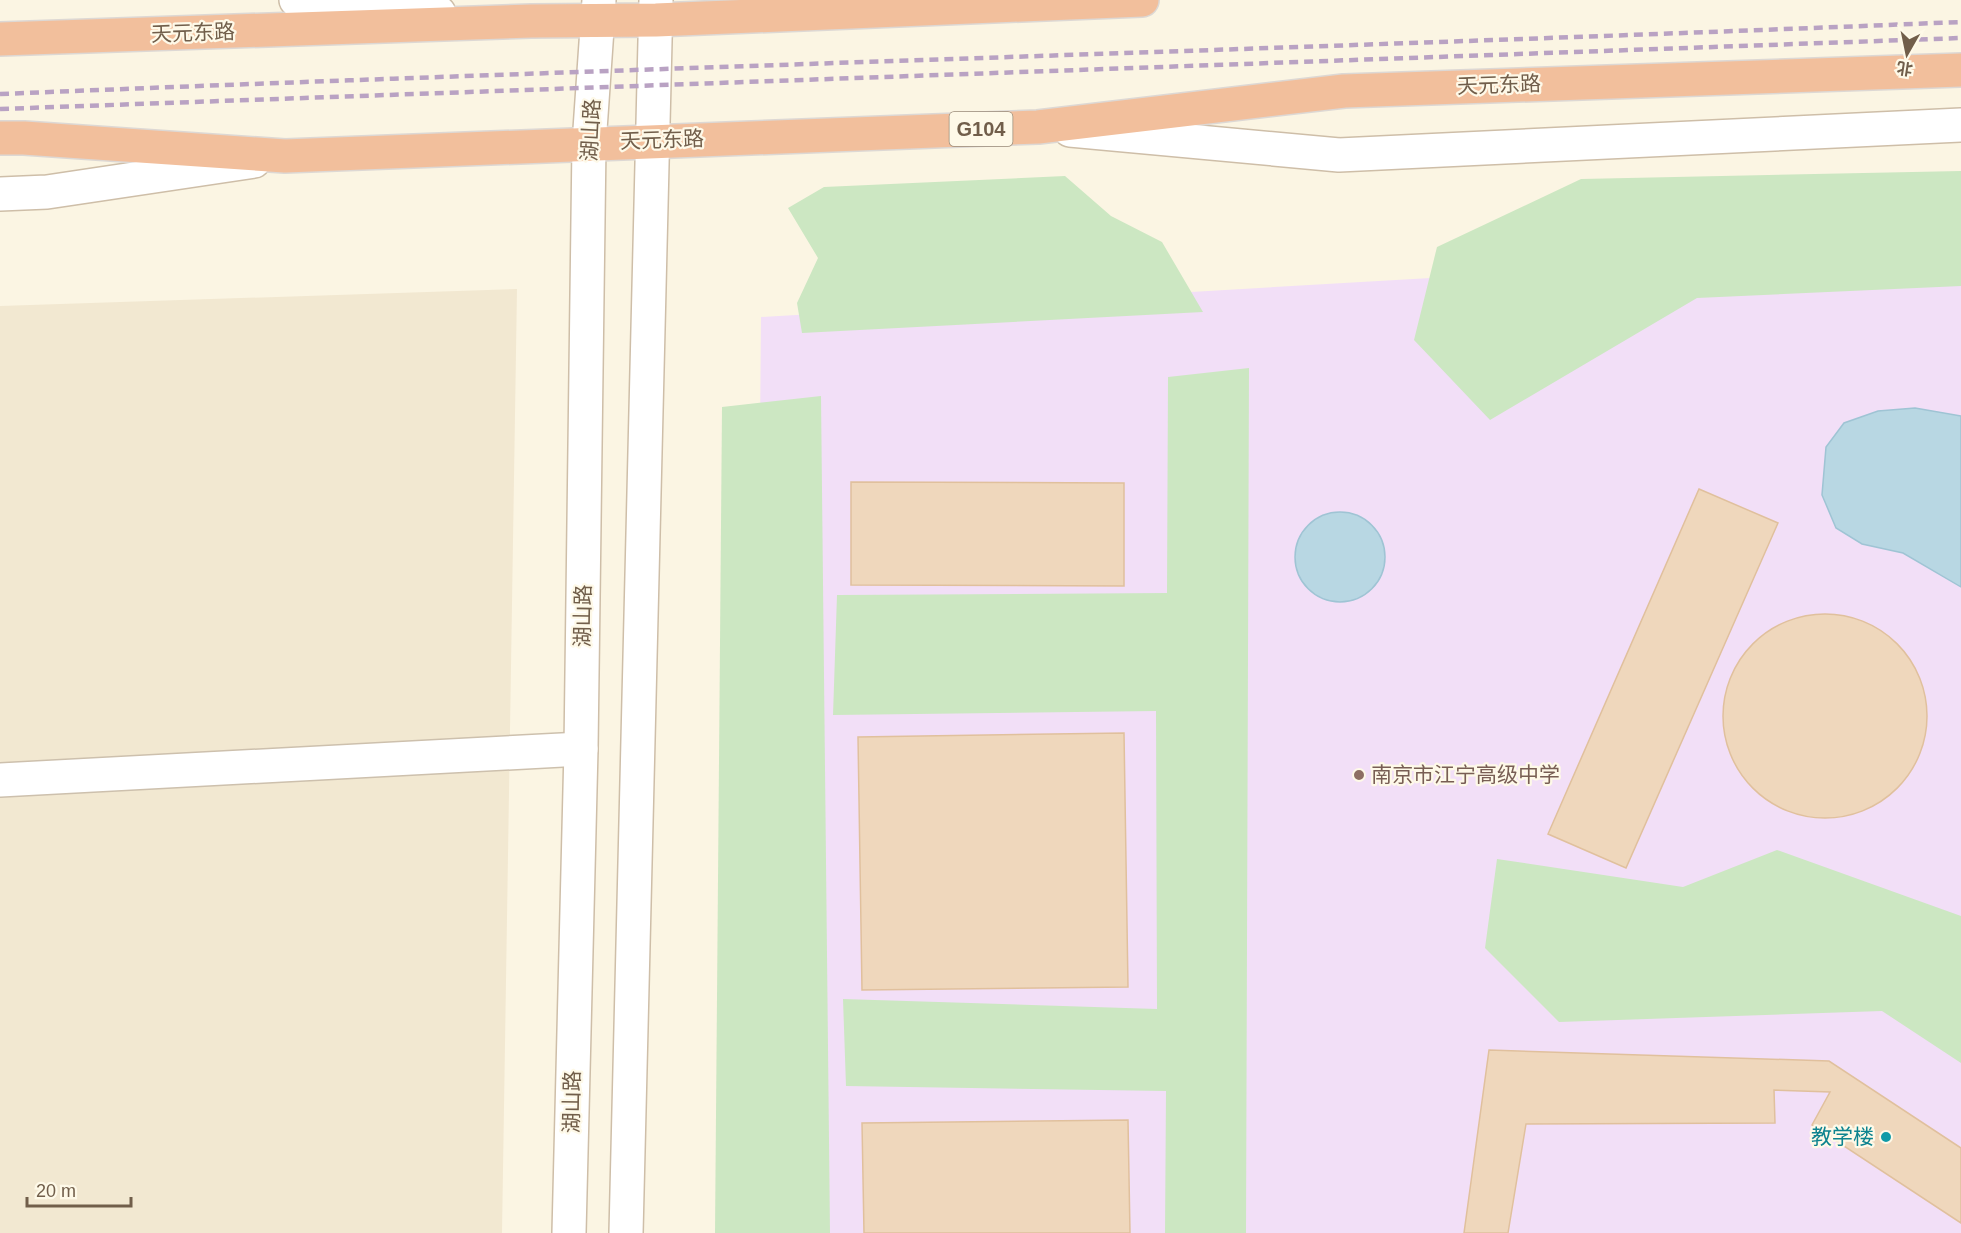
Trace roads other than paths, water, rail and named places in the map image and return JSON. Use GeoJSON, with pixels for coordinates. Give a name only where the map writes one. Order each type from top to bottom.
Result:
{"type":"FeatureCollection","features":[{"type":"Feature","properties":{"kind":"highway","name":"天元东路"},"geometry":{"type":"LineString","coordinates":[[0,39],[531,21],[599,11],[1142,0]]}},
{"type":"Feature","properties":{"kind":"highway","name":"天元东路"},"geometry":{"type":"LineString","coordinates":[[0,138],[285,156],[652,140],[1038,127],[1344,91],[1961,70]]}},
{"type":"Feature","properties":{"kind":"main road","name":"天元东路"},"geometry":{"type":"LineString","coordinates":[[296,0],[531,21]]}},
{"type":"Feature","properties":{"kind":"main road"},"geometry":{"type":"LineString","coordinates":[[626,1233],[656,10]]}},
{"type":"Feature","properties":{"kind":"main road","name":"湖山路"},"geometry":{"type":"LineString","coordinates":[[569,1233],[581,749],[589,144],[599,11]]}},
{"type":"Feature","properties":{"kind":"main road","name":"天元东路"},"geometry":{"type":"LineString","coordinates":[[1038,127],[1339,155],[1961,125]]}},
{"type":"Feature","properties":{"kind":"main road","name":"天元东路"},"geometry":{"type":"LineString","coordinates":[[0,194],[47,192],[285,156]]}},
{"type":"Feature","properties":{"kind":"main road"},"geometry":{"type":"LineString","coordinates":[[0,780],[581,749]]}},
{"type":"Feature","properties":{"kind":"water"},"geometry":{"type":"Polygon","coordinates":[[[1915,408],[1961,416],[1961,587],[1903,553],[1862,544],[1836,528],[1822,495],[1826,447],[1844,423],[1878,411],[1915,408]]]}},
{"type":"Feature","properties":{"kind":"water"},"geometry":{"type":"Polygon","coordinates":[[[1340,512],[1357,515],[1372,525],[1382,540],[1385,557],[1382,574],[1372,589],[1357,599],[1340,602],[1323,599],[1308,589],[1298,574],[1295,557],[1298,540],[1308,525],[1323,515],[1340,512]]]}},
{"type":"Feature","properties":{"kind":"railway"},"geometry":{"type":"LineString","coordinates":[[0,94],[1961,22]]}},
{"type":"Feature","properties":{"kind":"railway"},"geometry":{"type":"LineString","coordinates":[[0,109],[1961,38]]}},
{"type":"Feature","properties":{"kind":"place","name":"南京市江宁高级中学"},"geometry":{"type":"Point","coordinates":[1359,775]}},
{"type":"Feature","properties":{"kind":"place","name":"教学楼"},"geometry":{"type":"Point","coordinates":[1886,1137]}}]}
